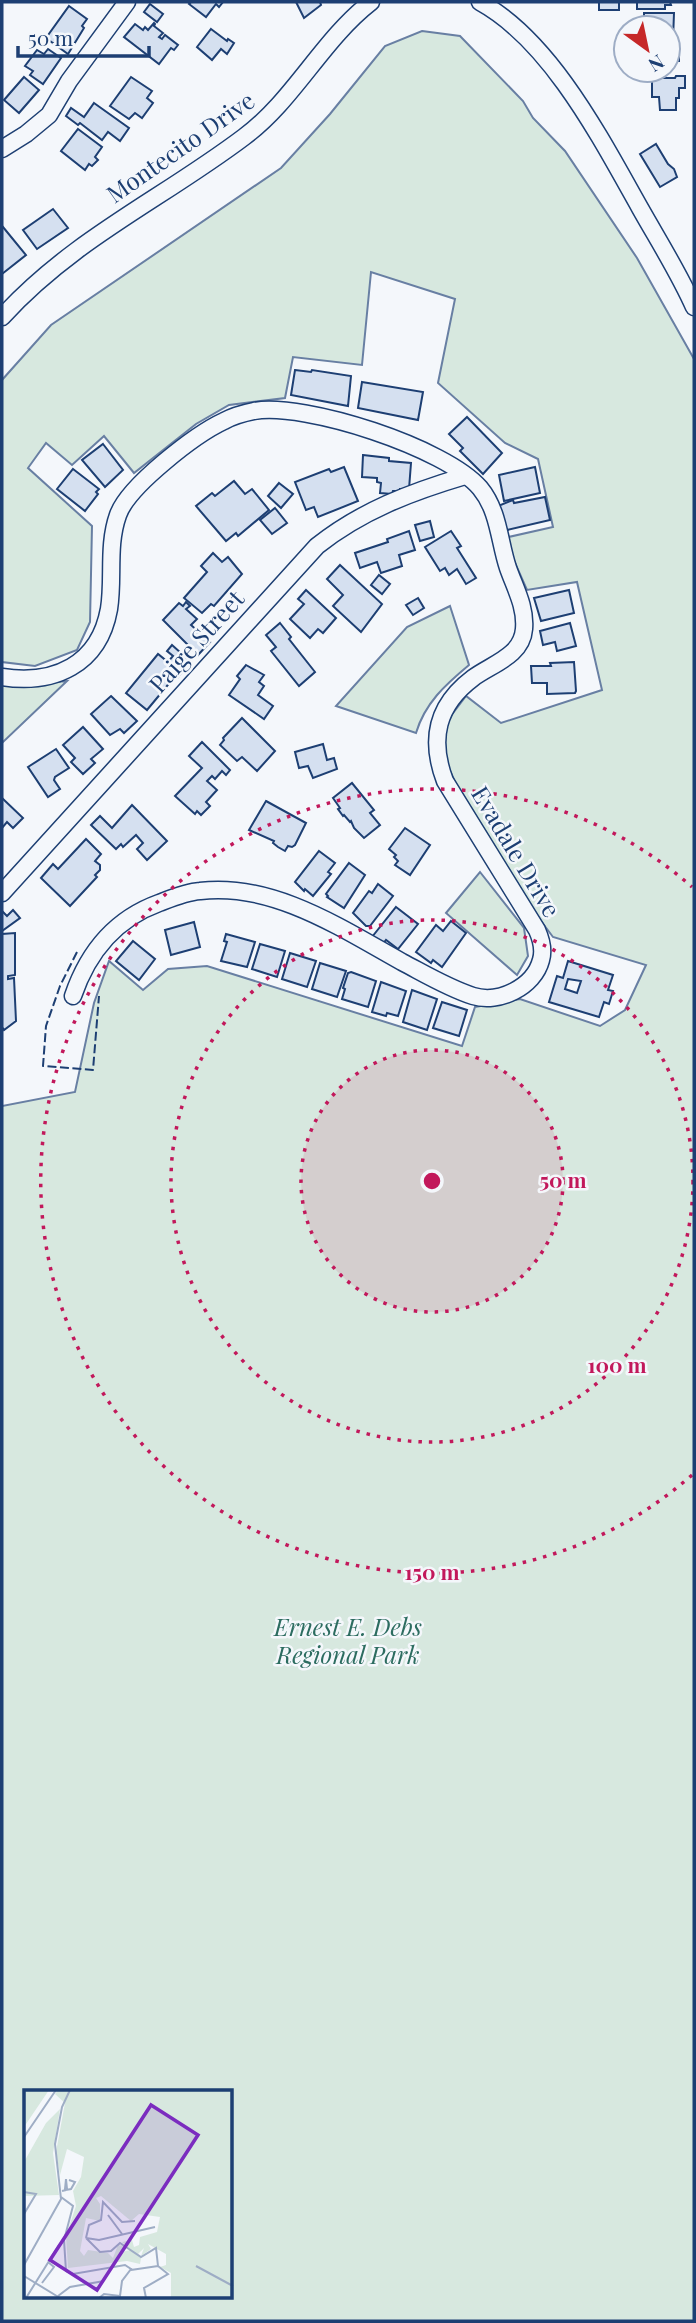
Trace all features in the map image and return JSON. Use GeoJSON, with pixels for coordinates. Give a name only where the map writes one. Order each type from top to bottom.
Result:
{"type":"FeatureCollection","features":[{"type":"Feature","properties":{"kind":"street"},"geometry":{"type":"LineString","coordinates":[[2,149],[26,134],[48,115],[69,80],[127,2]]}},
{"type":"Feature","properties":{"kind":"street","name":"Montecito Drive"},"geometry":{"type":"LineString","coordinates":[[2,317],[38,279],[102,230],[246,136],[270,115],[336,34],[371,2]]}},
{"type":"Feature","properties":{"kind":"street"},"geometry":{"type":"LineString","coordinates":[[480,2],[509,21],[552,68],[586,112],[694,307]]}},
{"type":"Feature","properties":{"kind":"street","name":"Evadale Drive"},"geometry":{"type":"LineString","coordinates":[[2,677],[39,679],[55,676],[83,659],[102,632],[109,609],[113,530],[120,511],[142,481],[203,433],[224,420],[264,410],[289,410],[362,427],[404,443],[465,476],[479,488],[496,519],[524,615],[524,632],[519,645],[508,657],[474,677],[446,705],[439,723],[437,745],[445,781],[537,930],[542,943],[542,959],[536,974],[524,985],[506,995],[491,999],[474,996],[438,982],[351,934],[287,903],[250,892],[225,890],[198,891],[148,907],[126,919],[93,952],[81,973],[73,996]]}},
{"type":"Feature","properties":{"kind":"street","name":"Paige Street"},"geometry":{"type":"LineString","coordinates":[[2,893],[317,545],[340,527],[370,511],[465,476]]}},
{"type":"Feature","properties":{"kind":"green space","name":"Ernest E. Debs Regional Park"},"geometry":{"type":"Polygon","coordinates":[[[422,31],[460,36],[523,101],[533,118],[565,151],[637,258],[694,359],[694,2321],[2,2321],[2,1106],[75,1092],[94,1003],[109,961],[143,990],[168,969],[207,966],[462,1046],[475,1007],[520,999],[600,1026],[625,1010],[646,965],[553,937],[526,901],[465,803],[442,754],[444,725],[466,696],[501,723],[602,690],[577,582],[527,590],[504,538],[553,527],[538,459],[505,443],[438,383],[455,299],[371,272],[362,365],[293,357],[285,398],[229,405],[196,424],[134,473],[104,436],[72,465],[46,443],[28,468],[92,526],[90,622],[77,650],[35,666],[2,662],[2,380],[51,325],[281,168],[330,114],[385,46],[422,31]]]}},
{"type":"Feature","properties":{"kind":"green space"},"geometry":{"type":"Polygon","coordinates":[[[450,606],[469,665],[437,695],[416,733],[336,706],[407,627],[450,606]]]}},
{"type":"Feature","properties":{"kind":"green space"},"geometry":{"type":"Polygon","coordinates":[[[67,681],[2,743],[2,684],[16,686],[67,681]]]}},
{"type":"Feature","properties":{"kind":"green space"},"geometry":{"type":"Polygon","coordinates":[[[480,872],[524,928],[528,956],[517,975],[446,913],[480,872]]]}},
{"type":"Feature","properties":{"kind":"building"},"geometry":{"type":"Polygon","coordinates":[[[223,2],[219,7],[216,4],[206,17],[189,4],[223,2]]]}},
{"type":"Feature","properties":{"kind":"building"},"geometry":{"type":"Polygon","coordinates":[[[296,2],[320,2],[321,5],[304,18],[296,2]]]}},
{"type":"Feature","properties":{"kind":"building"},"geometry":{"type":"Polygon","coordinates":[[[599,2],[619,2],[619,10],[599,10],[599,2]]]}},
{"type":"Feature","properties":{"kind":"building"},"geometry":{"type":"Polygon","coordinates":[[[637,2],[670,2],[671,5],[665,5],[665,9],[637,9],[637,2]]]}},
{"type":"Feature","properties":{"kind":"building"},"geometry":{"type":"Polygon","coordinates":[[[150,4],[163,14],[157,22],[144,12],[150,4]]]}},
{"type":"Feature","properties":{"kind":"building"},"geometry":{"type":"Polygon","coordinates":[[[69,6],[87,19],[68,54],[46,38],[69,6]]]}},
{"type":"Feature","properties":{"kind":"building"},"geometry":{"type":"Polygon","coordinates":[[[154,23],[163,33],[159,37],[162,39],[165,35],[178,45],[174,50],[171,48],[159,64],[124,37],[135,24],[148,30],[154,23]]]}},
{"type":"Feature","properties":{"kind":"building"},"geometry":{"type":"Polygon","coordinates":[[[211,29],[234,43],[227,54],[221,49],[212,60],[197,47],[211,29]]]}},
{"type":"Feature","properties":{"kind":"building"},"geometry":{"type":"Polygon","coordinates":[[[48,49],[61,58],[43,84],[30,75],[33,71],[25,66],[37,50],[44,54],[48,49]]]}},
{"type":"Feature","properties":{"kind":"building"},"geometry":{"type":"Polygon","coordinates":[[[682,76],[685,76],[685,88],[679,88],[679,98],[676,98],[676,110],[660,110],[659,97],[652,97],[652,84],[682,84],[682,76]]]}},
{"type":"Feature","properties":{"kind":"building"},"geometry":{"type":"Polygon","coordinates":[[[24,77],[39,90],[19,113],[4,100],[24,77]]]}},
{"type":"Feature","properties":{"kind":"building"},"geometry":{"type":"Polygon","coordinates":[[[131,77],[152,91],[147,98],[153,103],[142,118],[135,113],[129,119],[110,106],[131,77]]]}},
{"type":"Feature","properties":{"kind":"building"},"geometry":{"type":"Polygon","coordinates":[[[94,103],[129,128],[120,141],[108,132],[102,140],[66,116],[71,108],[84,117],[94,103]]]}},
{"type":"Feature","properties":{"kind":"building"},"geometry":{"type":"Polygon","coordinates":[[[78,129],[102,147],[95,157],[98,160],[92,166],[89,164],[85,170],[61,151],[78,129]]]}},
{"type":"Feature","properties":{"kind":"building"},"geometry":{"type":"Polygon","coordinates":[[[656,144],[677,177],[660,187],[640,154],[656,144]]]}},
{"type":"Feature","properties":{"kind":"building"},"geometry":{"type":"Polygon","coordinates":[[[53,209],[68,228],[37,249],[23,230],[53,209]]]}},
{"type":"Feature","properties":{"kind":"building"},"geometry":{"type":"Polygon","coordinates":[[[3,227],[26,255],[2,274],[2,229],[3,227]]]}},
{"type":"Feature","properties":{"kind":"building"},"geometry":{"type":"Polygon","coordinates":[[[295,370],[351,376],[348,406],[291,395],[295,370]]]}},
{"type":"Feature","properties":{"kind":"building"},"geometry":{"type":"Polygon","coordinates":[[[362,382],[423,392],[418,420],[358,408],[362,382]]]}},
{"type":"Feature","properties":{"kind":"building"},"geometry":{"type":"Polygon","coordinates":[[[467,417],[502,453],[483,474],[460,451],[463,448],[449,434],[467,417]]]}},
{"type":"Feature","properties":{"kind":"building"},"geometry":{"type":"Polygon","coordinates":[[[103,444],[123,470],[105,487],[82,460],[103,444]]]}},
{"type":"Feature","properties":{"kind":"building"},"geometry":{"type":"Polygon","coordinates":[[[363,455],[411,463],[409,489],[393,491],[392,494],[380,493],[381,483],[377,482],[377,478],[362,477],[363,455]]]}},
{"type":"Feature","properties":{"kind":"building"},"geometry":{"type":"Polygon","coordinates":[[[344,467],[358,501],[318,517],[314,507],[306,510],[295,482],[329,469],[331,472],[344,467]]]}},
{"type":"Feature","properties":{"kind":"building"},"geometry":{"type":"Polygon","coordinates":[[[535,467],[540,493],[504,501],[499,475],[535,467]]]}},
{"type":"Feature","properties":{"kind":"building"},"geometry":{"type":"Polygon","coordinates":[[[73,469],[99,489],[85,511],[57,489],[73,469]]]}},
{"type":"Feature","properties":{"kind":"building"},"geometry":{"type":"Polygon","coordinates":[[[234,481],[245,494],[252,489],[269,510],[238,536],[236,533],[226,541],[196,506],[234,481]]]}},
{"type":"Feature","properties":{"kind":"building"},"geometry":{"type":"Polygon","coordinates":[[[279,483],[293,494],[281,508],[268,496],[279,483]]]}},
{"type":"Feature","properties":{"kind":"building"},"geometry":{"type":"Polygon","coordinates":[[[545,497],[550,520],[503,531],[498,506],[513,500],[514,503],[545,497]]]}},
{"type":"Feature","properties":{"kind":"building"},"geometry":{"type":"Polygon","coordinates":[[[275,508],[287,523],[272,534],[260,520],[275,508]]]}},
{"type":"Feature","properties":{"kind":"building"},"geometry":{"type":"Polygon","coordinates":[[[430,521],[434,537],[420,541],[415,525],[430,521]]]}},
{"type":"Feature","properties":{"kind":"building"},"geometry":{"type":"Polygon","coordinates":[[[409,531],[415,550],[399,555],[402,566],[381,573],[377,562],[360,568],[355,553],[388,542],[387,539],[409,531]]]}},
{"type":"Feature","properties":{"kind":"building"},"geometry":{"type":"Polygon","coordinates":[[[451,531],[461,546],[457,548],[476,578],[466,584],[457,569],[449,575],[445,568],[440,571],[425,547],[451,531]]]}},
{"type":"Feature","properties":{"kind":"building"},"geometry":{"type":"Polygon","coordinates":[[[213,553],[222,562],[228,557],[242,574],[214,606],[211,604],[202,613],[184,598],[207,572],[201,566],[213,553]]]}},
{"type":"Feature","properties":{"kind":"building"},"geometry":{"type":"Polygon","coordinates":[[[340,565],[382,604],[361,632],[333,606],[343,595],[327,579],[340,565]]]}},
{"type":"Feature","properties":{"kind":"building"},"geometry":{"type":"Polygon","coordinates":[[[379,575],[390,584],[382,594],[371,585],[379,575]]]}},
{"type":"Feature","properties":{"kind":"building"},"geometry":{"type":"Polygon","coordinates":[[[306,590],[336,618],[323,633],[318,629],[310,638],[290,619],[304,604],[298,599],[306,590]]]}},
{"type":"Feature","properties":{"kind":"building"},"geometry":{"type":"Polygon","coordinates":[[[569,590],[574,613],[541,621],[534,598],[569,590]]]}},
{"type":"Feature","properties":{"kind":"building"},"geometry":{"type":"Polygon","coordinates":[[[418,598],[424,608],[413,615],[406,605],[418,598]]]}},
{"type":"Feature","properties":{"kind":"building"},"geometry":{"type":"Polygon","coordinates":[[[186,602],[190,606],[186,609],[197,619],[191,625],[210,642],[198,655],[163,620],[179,603],[183,606],[186,602]]]}},
{"type":"Feature","properties":{"kind":"building"},"geometry":{"type":"Polygon","coordinates":[[[280,623],[315,672],[299,686],[271,651],[276,647],[266,635],[280,623]]]}},
{"type":"Feature","properties":{"kind":"building"},"geometry":{"type":"Polygon","coordinates":[[[570,623],[576,646],[557,651],[555,642],[543,645],[540,631],[570,623]]]}},
{"type":"Feature","properties":{"kind":"building"},"geometry":{"type":"Polygon","coordinates":[[[172,645],[191,662],[178,677],[176,675],[147,710],[126,693],[158,654],[168,662],[173,656],[167,651],[172,645]]]}},
{"type":"Feature","properties":{"kind":"building"},"geometry":{"type":"Polygon","coordinates":[[[574,662],[575,693],[547,694],[547,683],[532,683],[531,666],[574,662]]]}},
{"type":"Feature","properties":{"kind":"building"},"geometry":{"type":"Polygon","coordinates":[[[246,665],[264,675],[259,682],[264,686],[258,695],[273,706],[264,719],[229,695],[240,679],[237,676],[246,665]]]}},
{"type":"Feature","properties":{"kind":"building"},"geometry":{"type":"Polygon","coordinates":[[[111,696],[137,721],[124,733],[120,729],[110,735],[91,714],[111,696]]]}},
{"type":"Feature","properties":{"kind":"building"},"geometry":{"type":"Polygon","coordinates":[[[242,718],[275,751],[257,771],[242,757],[237,761],[220,745],[242,718]]]}},
{"type":"Feature","properties":{"kind":"building"},"geometry":{"type":"Polygon","coordinates":[[[83,727],[103,749],[91,759],[95,763],[83,774],[71,762],[75,758],[63,745],[83,727]]]}},
{"type":"Feature","properties":{"kind":"building"},"geometry":{"type":"Polygon","coordinates":[[[202,742],[230,770],[226,775],[222,771],[215,779],[212,776],[207,781],[217,790],[206,802],[210,806],[201,815],[197,811],[195,814],[175,796],[202,768],[189,756],[202,742]]]}},
{"type":"Feature","properties":{"kind":"building"},"geometry":{"type":"Polygon","coordinates":[[[323,744],[327,760],[334,758],[337,769],[313,778],[308,766],[299,768],[295,752],[323,744]]]}},
{"type":"Feature","properties":{"kind":"building"},"geometry":{"type":"Polygon","coordinates":[[[56,749],[69,768],[55,777],[60,789],[48,797],[28,767],[56,749]]]}},
{"type":"Feature","properties":{"kind":"building"},"geometry":{"type":"Polygon","coordinates":[[[352,783],[374,810],[370,813],[380,825],[364,838],[351,821],[343,816],[333,798],[352,783]]]}},
{"type":"Feature","properties":{"kind":"building"},"geometry":{"type":"Polygon","coordinates":[[[2,798],[23,818],[13,828],[7,822],[2,828],[2,798]]]}},
{"type":"Feature","properties":{"kind":"building"},"geometry":{"type":"Polygon","coordinates":[[[266,801],[306,823],[295,845],[288,846],[285,851],[273,843],[274,841],[249,830],[266,801]]]}},
{"type":"Feature","properties":{"kind":"building"},"geometry":{"type":"Polygon","coordinates":[[[132,805],[167,841],[147,860],[137,849],[143,843],[136,835],[123,847],[121,844],[116,849],[91,825],[100,816],[112,828],[132,805]]]}},
{"type":"Feature","properties":{"kind":"building"},"geometry":{"type":"Polygon","coordinates":[[[405,828],[430,845],[410,875],[395,865],[398,861],[394,857],[396,855],[389,849],[405,828]]]}},
{"type":"Feature","properties":{"kind":"building"},"geometry":{"type":"Polygon","coordinates":[[[86,839],[101,854],[95,861],[100,865],[100,870],[95,875],[97,877],[70,906],[41,878],[53,864],[58,869],[86,839]]]}},
{"type":"Feature","properties":{"kind":"building"},"geometry":{"type":"Polygon","coordinates":[[[319,851],[335,863],[328,872],[331,874],[313,896],[295,882],[319,851]]]}},
{"type":"Feature","properties":{"kind":"building"},"geometry":{"type":"Polygon","coordinates":[[[349,863],[365,875],[344,908],[326,894],[349,863]]]}},
{"type":"Feature","properties":{"kind":"building"},"geometry":{"type":"Polygon","coordinates":[[[378,884],[393,896],[370,926],[366,926],[353,913],[369,891],[372,893],[378,884]]]}},
{"type":"Feature","properties":{"kind":"building"},"geometry":{"type":"Polygon","coordinates":[[[396,907],[418,924],[398,949],[386,940],[382,945],[372,937],[396,907]]]}},
{"type":"Feature","properties":{"kind":"building"},"geometry":{"type":"Polygon","coordinates":[[[13,910],[20,918],[2,931],[2,911],[7,916],[13,910]]]}},
{"type":"Feature","properties":{"kind":"building"},"geometry":{"type":"Polygon","coordinates":[[[451,921],[466,933],[442,967],[416,952],[436,925],[443,931],[451,921]]]}},
{"type":"Feature","properties":{"kind":"building"},"geometry":{"type":"Polygon","coordinates":[[[194,922],[200,947],[171,955],[165,930],[194,922]]]}},
{"type":"Feature","properties":{"kind":"building"},"geometry":{"type":"Polygon","coordinates":[[[15,933],[15,975],[8,976],[8,979],[14,978],[16,1021],[4,1030],[2,934],[15,933]]]}},
{"type":"Feature","properties":{"kind":"building"},"geometry":{"type":"Polygon","coordinates":[[[226,934],[255,942],[247,967],[221,961],[227,942],[224,941],[226,934]]]}},
{"type":"Feature","properties":{"kind":"building"},"geometry":{"type":"Polygon","coordinates":[[[133,941],[155,959],[139,980],[116,961],[133,941]]]}},
{"type":"Feature","properties":{"kind":"building"},"geometry":{"type":"Polygon","coordinates":[[[260,944],[285,951],[277,977],[252,969],[260,944]]]}},
{"type":"Feature","properties":{"kind":"building"},"geometry":{"type":"Polygon","coordinates":[[[290,953],[316,961],[307,987],[282,979],[290,953]]]}},
{"type":"Feature","properties":{"kind":"building"},"geometry":{"type":"Polygon","coordinates":[[[568,961],[613,975],[608,990],[613,991],[609,1004],[604,1002],[599,1017],[549,1002],[557,976],[563,978],[568,961]],[[568,979],[565,989],[577,993],[581,981],[568,979]]]}},
{"type":"Feature","properties":{"kind":"building"},"geometry":{"type":"Polygon","coordinates":[[[320,963],[346,971],[337,997],[312,989],[320,963]]]}},
{"type":"Feature","properties":{"kind":"building"},"geometry":{"type":"Polygon","coordinates":[[[348,973],[376,981],[368,1007],[342,999],[348,973]]]}},
{"type":"Feature","properties":{"kind":"building"},"geometry":{"type":"Polygon","coordinates":[[[381,982],[406,991],[398,1016],[372,1012],[381,982]]]}},
{"type":"Feature","properties":{"kind":"building"},"geometry":{"type":"Polygon","coordinates":[[[412,990],[437,999],[427,1030],[403,1022],[412,990]]]}},
{"type":"Feature","properties":{"kind":"building"},"geometry":{"type":"Polygon","coordinates":[[[442,1002],[467,1010],[459,1036],[433,1028],[442,1002]]]}},
{"type":"Feature","properties":{"kind":"fence"},"geometry":{"type":"LineString","coordinates":[[77,952],[60,986],[46,1026],[43,1066],[93,1070],[99,996]]}}]}
